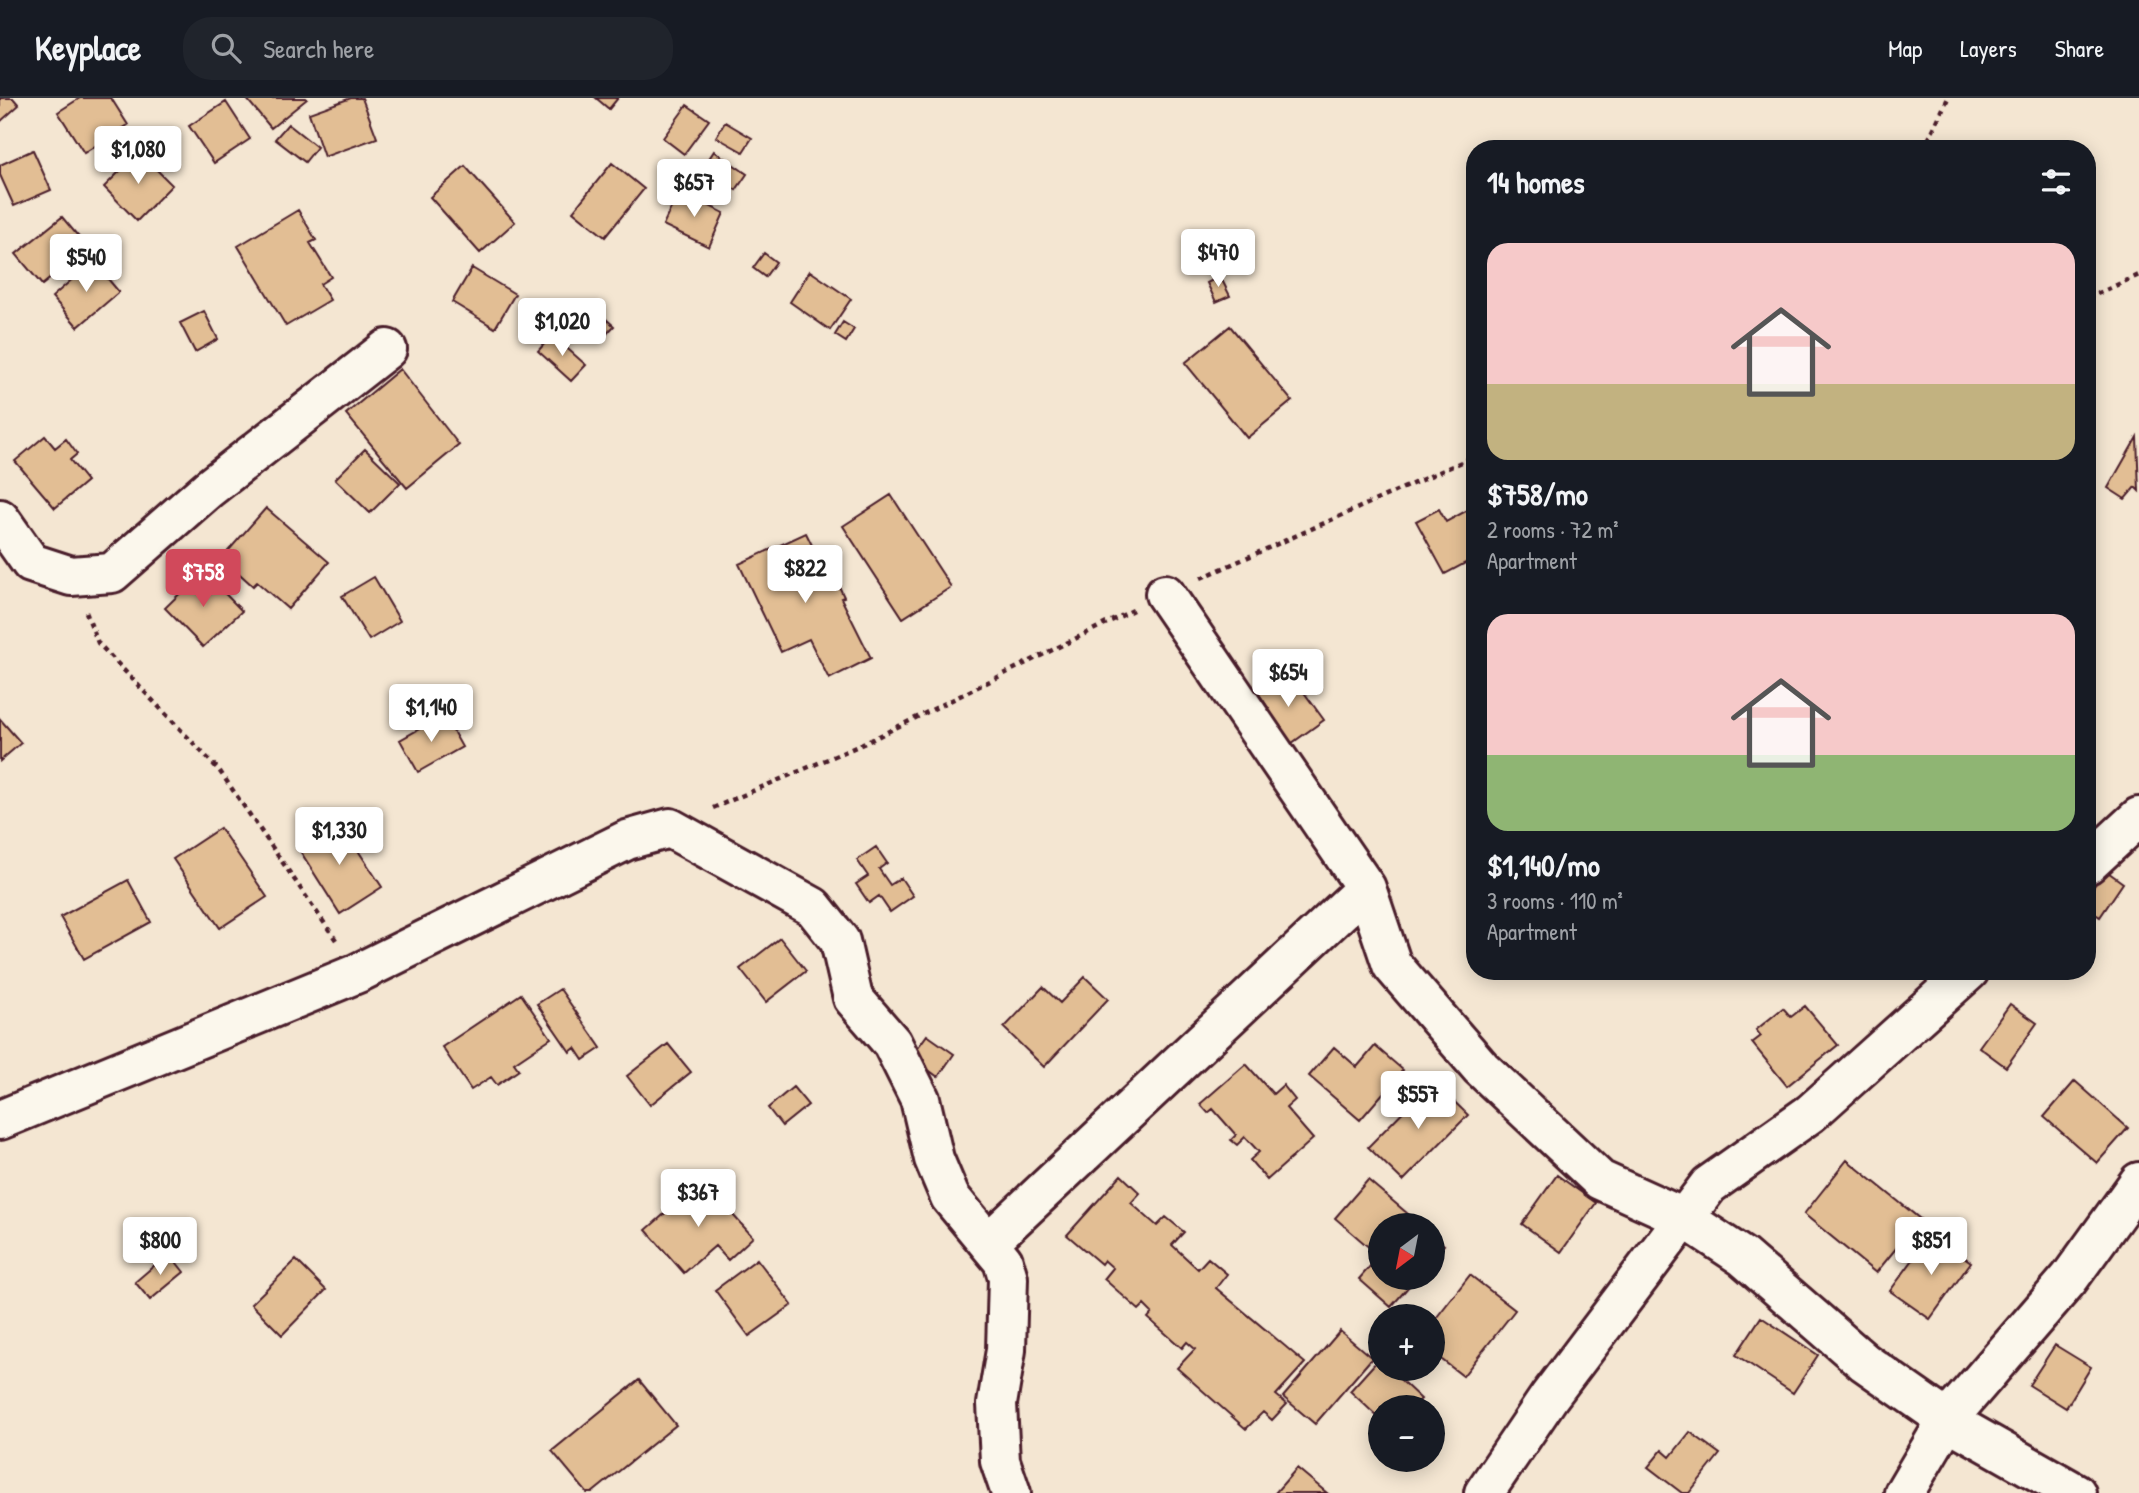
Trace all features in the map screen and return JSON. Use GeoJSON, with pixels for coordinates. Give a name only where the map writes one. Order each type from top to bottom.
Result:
{"type":"FeatureCollection","features":[{"type":"Feature","properties":{"kind":"street"},"geometry":{"type":"LineString","coordinates":[[0,519],[31,563],[71,576],[112,573],[208,489],[387,349]]}},
{"type":"Feature","properties":{"kind":"street"},"geometry":{"type":"LineString","coordinates":[[1165,594],[1366,888],[1392,965],[1481,1068],[1600,1180],[1684,1218],[1743,1257],[1864,1362],[1947,1420],[2076,1493]]}},
{"type":"Feature","properties":{"kind":"street"},"geometry":{"type":"LineString","coordinates":[[2096,857],[2139,817]]}},
{"type":"Feature","properties":{"kind":"street"},"geometry":{"type":"LineString","coordinates":[[0,1119],[358,973],[627,841],[670,828],[813,906],[840,941],[853,998],[892,1043],[920,1099],[934,1158],[950,1197],[1003,1261],[1008,1278],[1006,1350],[997,1404],[1000,1461],[1011,1493]]}},
{"type":"Feature","properties":{"kind":"street"},"geometry":{"type":"LineString","coordinates":[[988,1243],[1366,888]]}},
{"type":"Feature","properties":{"kind":"street"},"geometry":{"type":"LineString","coordinates":[[1484,1493],[1549,1397],[1709,1185],[1811,1113],[1959,980]]}},
{"type":"Feature","properties":{"kind":"street"},"geometry":{"type":"LineString","coordinates":[[1904,1493],[1947,1420],[2069,1279],[2139,1182]]}},
{"type":"Feature","properties":{"kind":"path"},"geometry":{"type":"LineString","coordinates":[[1928,140],[1948,98]]}},
{"type":"Feature","properties":{"kind":"path"},"geometry":{"type":"LineString","coordinates":[[2096,294],[2139,275]]}},
{"type":"Feature","properties":{"kind":"path"},"geometry":{"type":"LineString","coordinates":[[670,828],[863,744],[1165,594],[1466,460]]}},
{"type":"Feature","properties":{"kind":"path"},"geometry":{"type":"LineString","coordinates":[[71,576],[98,643],[219,769],[358,973]]}},
{"type":"Feature","properties":{"kind":"building"},"geometry":{"type":"Polygon","coordinates":[[[0,98],[13,98],[19,105],[0,122],[0,98]]]}},
{"type":"Feature","properties":{"kind":"building"},"geometry":{"type":"Polygon","coordinates":[[[80,98],[111,98],[128,125],[84,153],[58,112],[80,98]]]}},
{"type":"Feature","properties":{"kind":"building"},"geometry":{"type":"Polygon","coordinates":[[[246,98],[306,98],[307,99],[271,128],[246,98]]]}},
{"type":"Feature","properties":{"kind":"building"},"geometry":{"type":"Polygon","coordinates":[[[351,98],[362,98],[377,138],[324,157],[309,113],[351,98]]]}},
{"type":"Feature","properties":{"kind":"building"},"geometry":{"type":"Polygon","coordinates":[[[596,98],[618,98],[609,109],[596,98]]]}},
{"type":"Feature","properties":{"kind":"building"},"geometry":{"type":"Polygon","coordinates":[[[226,102],[250,139],[214,163],[189,126],[226,102]]]}},
{"type":"Feature","properties":{"kind":"building"},"geometry":{"type":"Polygon","coordinates":[[[687,105],[709,120],[684,154],[663,138],[687,105]]]}},
{"type":"Feature","properties":{"kind":"building"},"geometry":{"type":"Polygon","coordinates":[[[725,122],[752,138],[743,152],[716,137],[725,122]]]}},
{"type":"Feature","properties":{"kind":"building"},"geometry":{"type":"Polygon","coordinates":[[[288,124],[317,147],[305,162],[275,139],[288,124]]]}},
{"type":"Feature","properties":{"kind":"building"},"geometry":{"type":"Polygon","coordinates":[[[33,150],[51,190],[14,206],[0,175],[0,165],[33,150]]]}},
{"type":"Feature","properties":{"kind":"building"},"geometry":{"type":"Polygon","coordinates":[[[714,151],[747,174],[736,190],[703,168],[714,151]]]}},
{"type":"Feature","properties":{"kind":"building"},"geometry":{"type":"Polygon","coordinates":[[[139,152],[172,185],[137,221],[104,187],[139,152]]]}},
{"type":"Feature","properties":{"kind":"building"},"geometry":{"type":"Polygon","coordinates":[[[612,163],[644,189],[605,237],[573,211],[612,163]]]}},
{"type":"Feature","properties":{"kind":"building"},"geometry":{"type":"Polygon","coordinates":[[[465,166],[515,222],[480,253],[430,197],[465,166]]]}},
{"type":"Feature","properties":{"kind":"building"},"geometry":{"type":"Polygon","coordinates":[[[679,191],[724,213],[709,247],[663,225],[679,191]]]}},
{"type":"Feature","properties":{"kind":"building"},"geometry":{"type":"Polygon","coordinates":[[[298,210],[316,240],[310,243],[331,277],[320,284],[330,300],[286,326],[238,246],[298,210]]]}},
{"type":"Feature","properties":{"kind":"building"},"geometry":{"type":"Polygon","coordinates":[[[62,217],[88,248],[42,285],[16,254],[62,217]]]}},
{"type":"Feature","properties":{"kind":"building"},"geometry":{"type":"Polygon","coordinates":[[[764,253],[776,262],[765,277],[753,268],[764,253]]]}},
{"type":"Feature","properties":{"kind":"building"},"geometry":{"type":"Polygon","coordinates":[[[93,261],[119,292],[78,327],[52,297],[93,261]]]}},
{"type":"Feature","properties":{"kind":"building"},"geometry":{"type":"Polygon","coordinates":[[[472,268],[515,294],[495,328],[452,302],[472,268]]]}},
{"type":"Feature","properties":{"kind":"building"},"geometry":{"type":"Polygon","coordinates":[[[810,271],[851,299],[830,330],[790,302],[810,271]]]}},
{"type":"Feature","properties":{"kind":"building"},"geometry":{"type":"Polygon","coordinates":[[[1220,276],[1230,296],[1216,302],[1207,283],[1220,276]]]}},
{"type":"Feature","properties":{"kind":"building"},"geometry":{"type":"Polygon","coordinates":[[[588,303],[614,326],[600,341],[575,318],[588,303]]]}},
{"type":"Feature","properties":{"kind":"building"},"geometry":{"type":"Polygon","coordinates":[[[204,311],[218,339],[195,352],[180,323],[204,311]]]}},
{"type":"Feature","properties":{"kind":"building"},"geometry":{"type":"Polygon","coordinates":[[[843,322],[854,329],[846,342],[835,335],[843,322]]]}},
{"type":"Feature","properties":{"kind":"building"},"geometry":{"type":"Polygon","coordinates":[[[1230,326],[1292,401],[1247,438],[1185,363],[1230,326]]]}},
{"type":"Feature","properties":{"kind":"building"},"geometry":{"type":"Polygon","coordinates":[[[552,335],[586,365],[571,381],[538,351],[552,335]]]}},
{"type":"Feature","properties":{"kind":"building"},"geometry":{"type":"Polygon","coordinates":[[[400,369],[459,445],[407,488],[346,414],[400,369]]]}},
{"type":"Feature","properties":{"kind":"building"},"geometry":{"type":"Polygon","coordinates":[[[45,436],[55,448],[66,439],[77,454],[70,460],[87,481],[55,508],[15,461],[45,436]]]}},
{"type":"Feature","properties":{"kind":"building"},"geometry":{"type":"Polygon","coordinates":[[[2137,437],[2139,491],[2135,487],[2125,499],[2108,488],[2137,437]]]}},
{"type":"Feature","properties":{"kind":"building"},"geometry":{"type":"Polygon","coordinates":[[[365,449],[400,483],[370,513],[335,479],[365,449]]]}},
{"type":"Feature","properties":{"kind":"building"},"geometry":{"type":"Polygon","coordinates":[[[891,495],[951,587],[903,618],[843,526],[891,495]]]}},
{"type":"Feature","properties":{"kind":"building"},"geometry":{"type":"Polygon","coordinates":[[[266,508],[329,562],[288,609],[257,582],[253,586],[222,558],[266,508]]]}},
{"type":"Feature","properties":{"kind":"building"},"geometry":{"type":"Polygon","coordinates":[[[1439,509],[1446,522],[1466,511],[1466,563],[1445,574],[1416,521],[1439,509]]]}},
{"type":"Feature","properties":{"kind":"building"},"geometry":{"type":"Polygon","coordinates":[[[806,533],[826,574],[832,571],[844,597],[841,598],[871,658],[829,679],[809,639],[781,652],[739,564],[806,533]]]}},
{"type":"Feature","properties":{"kind":"building"},"geometry":{"type":"Polygon","coordinates":[[[203,571],[242,611],[203,647],[165,608],[203,571]]]}},
{"type":"Feature","properties":{"kind":"building"},"geometry":{"type":"Polygon","coordinates":[[[374,577],[400,621],[369,640],[342,596],[374,577]]]}},
{"type":"Feature","properties":{"kind":"building"},"geometry":{"type":"Polygon","coordinates":[[[1287,669],[1324,720],[1285,748],[1261,715],[1269,709],[1257,691],[1287,669]]]}},
{"type":"Feature","properties":{"kind":"building"},"geometry":{"type":"Polygon","coordinates":[[[444,715],[462,747],[418,772],[400,740],[444,715]]]}},
{"type":"Feature","properties":{"kind":"building"},"geometry":{"type":"Polygon","coordinates":[[[0,719],[21,743],[0,761],[0,719]]]}},
{"type":"Feature","properties":{"kind":"building"},"geometry":{"type":"Polygon","coordinates":[[[338,820],[382,887],[340,914],[297,846],[338,820]]]}},
{"type":"Feature","properties":{"kind":"building"},"geometry":{"type":"Polygon","coordinates":[[[220,828],[267,897],[220,928],[173,859],[220,828]]]}},
{"type":"Feature","properties":{"kind":"building"},"geometry":{"type":"Polygon","coordinates":[[[876,847],[887,863],[879,869],[890,885],[901,878],[913,896],[890,912],[879,896],[869,903],[856,884],[868,876],[857,860],[876,847]]]}},
{"type":"Feature","properties":{"kind":"building"},"geometry":{"type":"Polygon","coordinates":[[[2105,870],[2123,883],[2100,917],[2096,914],[2096,883],[2105,870]]]}},
{"type":"Feature","properties":{"kind":"building"},"geometry":{"type":"Polygon","coordinates":[[[128,880],[151,922],[84,959],[60,917],[128,880]]]}},
{"type":"Feature","properties":{"kind":"building"},"geometry":{"type":"Polygon","coordinates":[[[780,938],[806,971],[766,1002],[740,969],[780,938]]]}},
{"type":"Feature","properties":{"kind":"building"},"geometry":{"type":"Polygon","coordinates":[[[1085,977],[1108,999],[1044,1067],[1004,1028],[1043,987],[1060,1003],[1085,977]]]}},
{"type":"Feature","properties":{"kind":"building"},"geometry":{"type":"Polygon","coordinates":[[[560,989],[601,1048],[583,1060],[575,1048],[570,1052],[537,1004],[560,989]]]}},
{"type":"Feature","properties":{"kind":"building"},"geometry":{"type":"Polygon","coordinates":[[[521,994],[551,1038],[514,1063],[519,1070],[497,1085],[491,1077],[471,1090],[442,1047],[521,994]]]}},
{"type":"Feature","properties":{"kind":"building"},"geometry":{"type":"Polygon","coordinates":[[[2010,1004],[2037,1023],[2006,1067],[1979,1047],[2010,1004]]]}},
{"type":"Feature","properties":{"kind":"building"},"geometry":{"type":"Polygon","coordinates":[[[1805,1006],[1838,1045],[1787,1086],[1752,1043],[1761,1036],[1756,1030],[1783,1008],[1791,1017],[1805,1006]]]}},
{"type":"Feature","properties":{"kind":"building"},"geometry":{"type":"Polygon","coordinates":[[[927,1035],[954,1054],[938,1077],[911,1057],[927,1035]]]}},
{"type":"Feature","properties":{"kind":"building"},"geometry":{"type":"Polygon","coordinates":[[[668,1044],[691,1072],[650,1105],[627,1076],[668,1044]]]}},
{"type":"Feature","properties":{"kind":"building"},"geometry":{"type":"Polygon","coordinates":[[[1375,1046],[1403,1070],[1360,1120],[1309,1076],[1334,1047],[1357,1067],[1375,1046]]]}},
{"type":"Feature","properties":{"kind":"building"},"geometry":{"type":"Polygon","coordinates":[[[1246,1064],[1273,1094],[1283,1085],[1295,1100],[1286,1108],[1313,1139],[1267,1180],[1250,1160],[1259,1152],[1245,1137],[1237,1145],[1231,1140],[1236,1135],[1213,1109],[1208,1113],[1200,1104],[1246,1064]]]}},
{"type":"Feature","properties":{"kind":"building"},"geometry":{"type":"Polygon","coordinates":[[[1433,1081],[1468,1115],[1403,1181],[1368,1147],[1433,1081]]]}},
{"type":"Feature","properties":{"kind":"building"},"geometry":{"type":"Polygon","coordinates":[[[2075,1081],[2128,1128],[2097,1163],[2044,1117],[2075,1081]]]}},
{"type":"Feature","properties":{"kind":"building"},"geometry":{"type":"Polygon","coordinates":[[[793,1087],[808,1105],[782,1126],[768,1108],[793,1087]]]}},
{"type":"Feature","properties":{"kind":"building"},"geometry":{"type":"Polygon","coordinates":[[[1847,1160],[1920,1219],[1876,1273],[1804,1214],[1847,1160]]]}},
{"type":"Feature","properties":{"kind":"building"},"geometry":{"type":"Polygon","coordinates":[[[1121,1175],[1140,1193],[1131,1203],[1157,1226],[1166,1217],[1184,1232],[1172,1245],[1198,1269],[1208,1258],[1227,1274],[1216,1288],[1305,1363],[1276,1395],[1287,1404],[1272,1420],[1263,1412],[1246,1429],[1177,1368],[1195,1349],[1187,1342],[1182,1348],[1148,1318],[1152,1313],[1144,1305],[1139,1310],[1104,1279],[1113,1268],[1104,1260],[1101,1264],[1067,1235],[1121,1175]]]}},
{"type":"Feature","properties":{"kind":"building"},"geometry":{"type":"Polygon","coordinates":[[[1557,1175],[1596,1203],[1561,1252],[1522,1224],[1557,1175]]]}},
{"type":"Feature","properties":{"kind":"building"},"geometry":{"type":"Polygon","coordinates":[[[1368,1180],[1407,1213],[1368,1213],[1368,1246],[1335,1218],[1368,1180]]]}},
{"type":"Feature","properties":{"kind":"building"},"geometry":{"type":"Polygon","coordinates":[[[702,1181],[753,1237],[728,1260],[715,1246],[684,1273],[646,1230],[702,1181]]]}},
{"type":"Feature","properties":{"kind":"building"},"geometry":{"type":"Polygon","coordinates":[[[1932,1234],[1971,1262],[1930,1319],[1890,1291],[1932,1234]]]}},
{"type":"Feature","properties":{"kind":"building"},"geometry":{"type":"Polygon","coordinates":[[[169,1253],[184,1272],[150,1300],[135,1282],[169,1253]]]}},
{"type":"Feature","properties":{"kind":"building"},"geometry":{"type":"Polygon","coordinates":[[[757,1259],[792,1305],[749,1336],[715,1290],[757,1259]]]}},
{"type":"Feature","properties":{"kind":"building"},"geometry":{"type":"Polygon","coordinates":[[[296,1260],[326,1290],[282,1335],[251,1304],[296,1260]]]}},
{"type":"Feature","properties":{"kind":"building"},"geometry":{"type":"Polygon","coordinates":[[[1368,1269],[1368,1287],[1359,1279],[1368,1269]]]}},
{"type":"Feature","properties":{"kind":"building"},"geometry":{"type":"Polygon","coordinates":[[[1470,1275],[1515,1310],[1463,1376],[1445,1362],[1445,1307],[1470,1275]]]}},
{"type":"Feature","properties":{"kind":"building"},"geometry":{"type":"Polygon","coordinates":[[[1372,1290],[1406,1290],[1394,1304],[1388,1304],[1372,1290]]]}},
{"type":"Feature","properties":{"kind":"building"},"geometry":{"type":"Polygon","coordinates":[[[1761,1317],[1818,1355],[1793,1393],[1736,1355],[1761,1317]]]}},
{"type":"Feature","properties":{"kind":"building"},"geometry":{"type":"Polygon","coordinates":[[[1340,1331],[1368,1355],[1368,1363],[1315,1424],[1283,1397],[1340,1331]]]}},
{"type":"Feature","properties":{"kind":"building"},"geometry":{"type":"Polygon","coordinates":[[[2055,1345],[2091,1367],[2066,1408],[2029,1385],[2055,1345]]]}},
{"type":"Feature","properties":{"kind":"building"},"geometry":{"type":"Polygon","coordinates":[[[1368,1371],[1368,1381],[1402,1381],[1417,1395],[1368,1395],[1368,1408],[1350,1391],[1368,1371]]]}},
{"type":"Feature","properties":{"kind":"building"},"geometry":{"type":"Polygon","coordinates":[[[639,1380],[676,1425],[592,1493],[587,1493],[552,1451],[639,1380]]]}},
{"type":"Feature","properties":{"kind":"building"},"geometry":{"type":"Polygon","coordinates":[[[1690,1432],[1720,1454],[1689,1493],[1682,1493],[1648,1467],[1662,1450],[1670,1457],[1690,1432]]]}},
{"type":"Feature","properties":{"kind":"building"},"geometry":{"type":"Polygon","coordinates":[[[1297,1468],[1327,1493],[1275,1493],[1297,1468]]]}}]}
